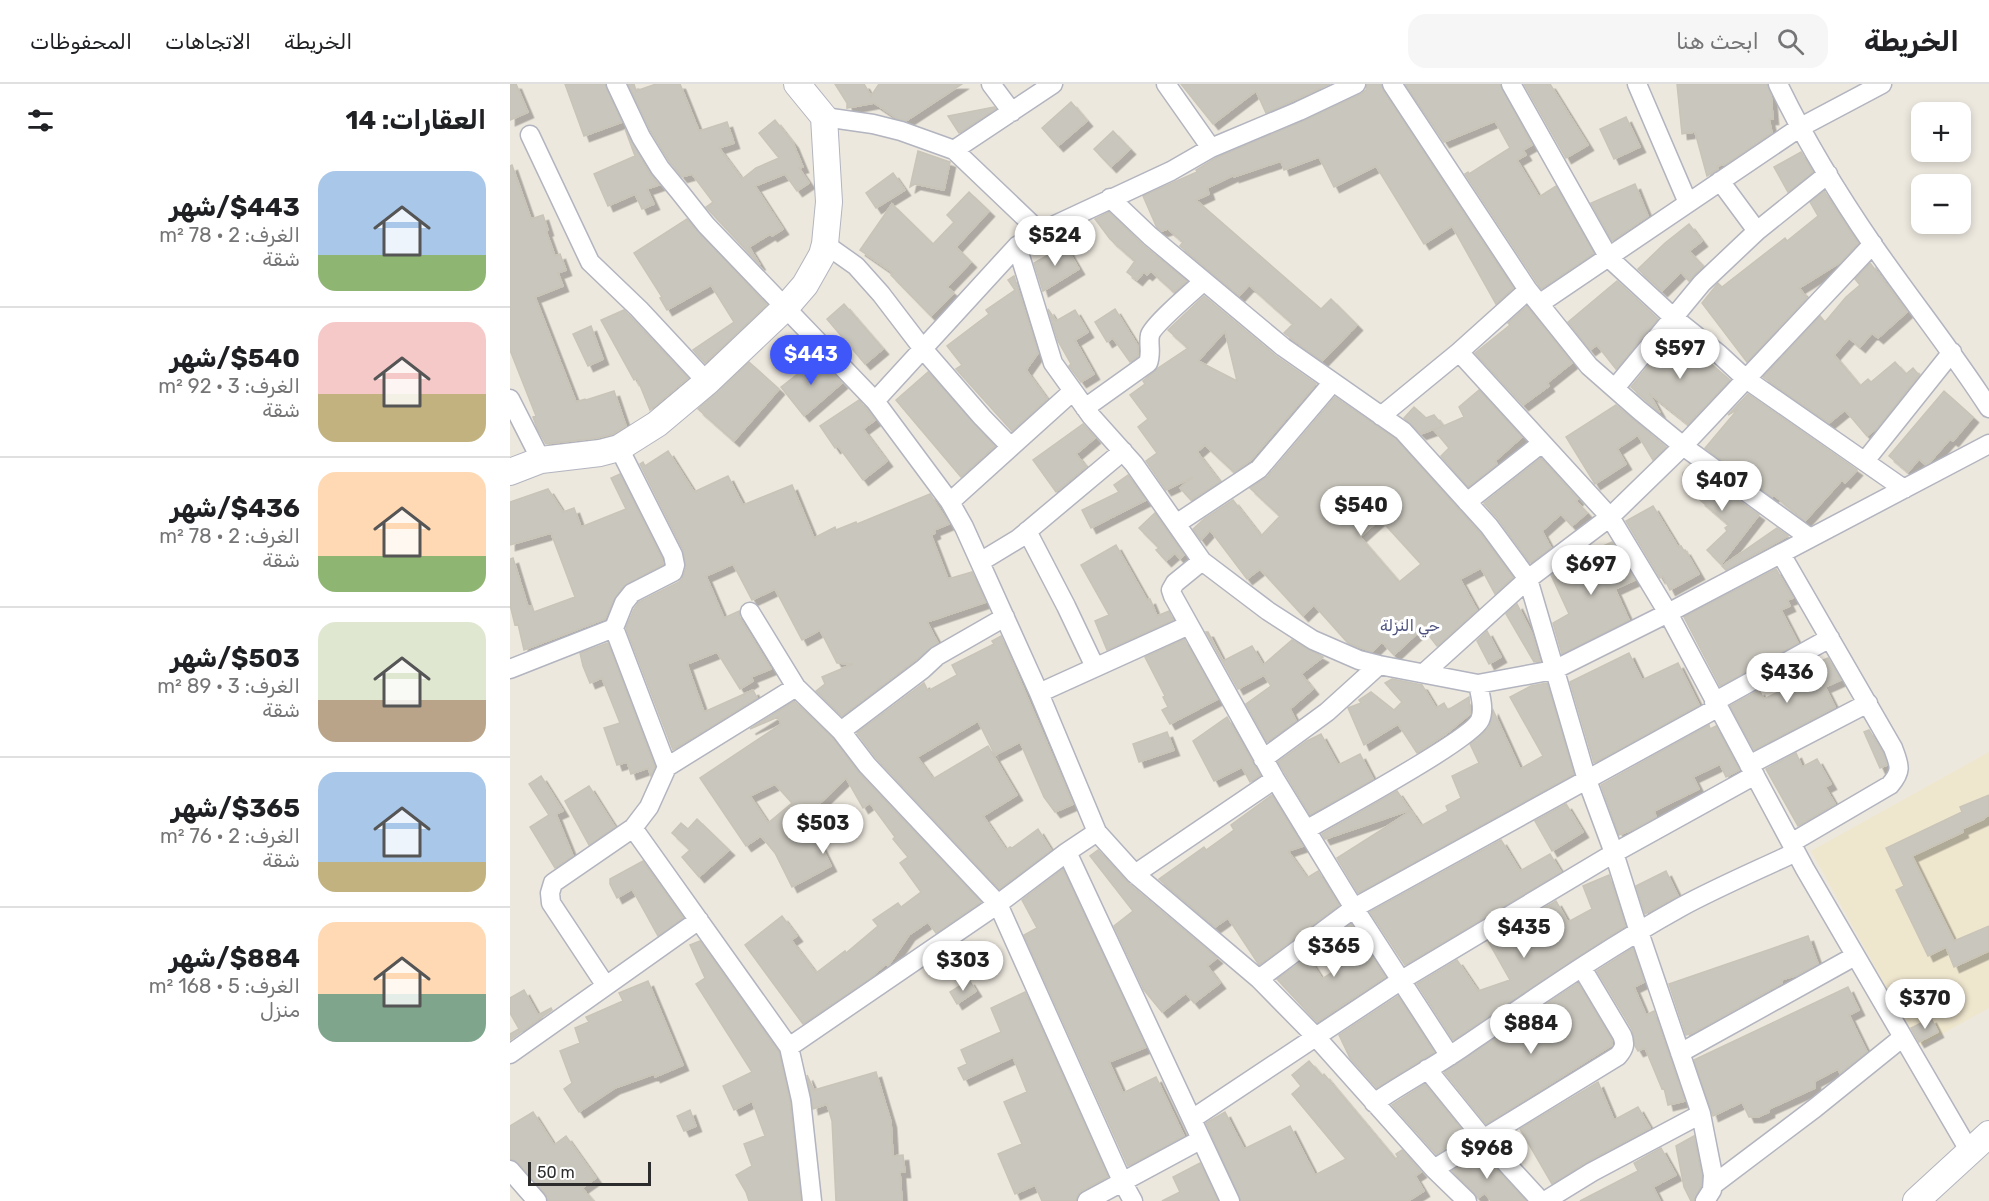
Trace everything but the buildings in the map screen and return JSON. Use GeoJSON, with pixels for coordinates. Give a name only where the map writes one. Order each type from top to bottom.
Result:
{"type":"FeatureCollection","features":[{"type":"Feature","properties":{"kind":"street"},"geometry":{"type":"LineString","coordinates":[[616,84],[641,137],[660,168],[706,225],[875,401],[950,502],[980,562],[1039,693],[1097,832],[1135,873],[1259,979],[1316,1037],[1434,1169],[1467,1201]]}},
{"type":"Feature","properties":{"kind":"street"},"geometry":{"type":"LineString","coordinates":[[510,472],[541,460],[600,453],[619,448],[657,424],[707,382],[786,307],[805,285],[822,255],[829,202],[824,117],[797,84]]}},
{"type":"Feature","properties":{"kind":"street"},"geometry":{"type":"LineString","coordinates":[[991,84],[1012,112]]}},
{"type":"Feature","properties":{"kind":"street"},"geometry":{"type":"LineString","coordinates":[[954,150],[1053,84]]}},
{"type":"Feature","properties":{"kind":"street"},"geometry":{"type":"LineString","coordinates":[[1166,84],[1211,148]]}},
{"type":"Feature","properties":{"kind":"street"},"geometry":{"type":"LineString","coordinates":[[875,401],[1017,246],[1040,231],[1171,171],[1211,148],[1356,84]]}},
{"type":"Feature","properties":{"kind":"street"},"geometry":{"type":"LineString","coordinates":[[1392,84],[1534,297],[1589,366],[1683,446],[1810,538]]}},
{"type":"Feature","properties":{"kind":"street"},"geometry":{"type":"LineString","coordinates":[[1510,84],[1609,258],[1674,318],[1746,379],[1904,489]]}},
{"type":"Feature","properties":{"kind":"street"},"geometry":{"type":"LineString","coordinates":[[1637,84],[1688,203]]}},
{"type":"Feature","properties":{"kind":"street"},"geometry":{"type":"LineString","coordinates":[[1778,84],[1799,128],[1873,244],[1952,352],[1989,408]]}},
{"type":"Feature","properties":{"kind":"street"},"geometry":{"type":"LineString","coordinates":[[1381,416],[1459,352],[1534,297],[1609,258],[1799,128],[1874,86]]}},
{"type":"Feature","properties":{"kind":"street"},"geometry":{"type":"LineString","coordinates":[[824,117],[873,124],[901,131],[954,150],[1040,231]]}},
{"type":"Feature","properties":{"kind":"street"},"geometry":{"type":"LineString","coordinates":[[530,135],[590,262],[639,309],[707,382]]}},
{"type":"Feature","properties":{"kind":"street"},"geometry":{"type":"LineString","coordinates":[[1615,388],[1702,283],[1757,231],[1828,174]]}},
{"type":"Feature","properties":{"kind":"street"},"geometry":{"type":"LineString","coordinates":[[1720,181],[1757,231]]}},
{"type":"Feature","properties":{"kind":"street"},"geometry":{"type":"LineString","coordinates":[[1110,198],[1150,236],[1283,347],[1402,431],[1489,526],[1528,579],[1587,780],[1614,853],[1701,1114],[1713,1166],[1709,1193]]}},
{"type":"Feature","properties":{"kind":"street"},"geometry":{"type":"LineString","coordinates":[[825,244],[856,266],[881,294],[923,349],[1011,447]]}},
{"type":"Feature","properties":{"kind":"street"},"geometry":{"type":"LineString","coordinates":[[1424,673],[1528,579],[1610,516],[1683,446],[1873,244]]}},
{"type":"Feature","properties":{"kind":"street"},"geometry":{"type":"LineString","coordinates":[[1017,246],[1053,363],[1072,392],[1134,464],[1202,561],[1268,611],[1313,640],[1359,660],[1379,665],[1478,684],[1554,670],[1668,613],[1989,444]]}},
{"type":"Feature","properties":{"kind":"street"},"geometry":{"type":"LineString","coordinates":[[1085,408],[1148,363],[1150,334],[1204,281]]}},
{"type":"Feature","properties":{"kind":"street"},"geometry":{"type":"LineString","coordinates":[[1459,352],[1610,516],[1668,613],[1793,847],[1970,1152]]}},
{"type":"Feature","properties":{"kind":"street"},"geometry":{"type":"LineString","coordinates":[[1866,462],[1952,352]]}},
{"type":"Feature","properties":{"kind":"street"},"geometry":{"type":"LineString","coordinates":[[1176,524],[1259,469],[1333,382]]}},
{"type":"Feature","properties":{"kind":"street"},"geometry":{"type":"LineString","coordinates":[[950,502],[1072,392]]}},
{"type":"Feature","properties":{"kind":"street"},"geometry":{"type":"LineString","coordinates":[[510,399],[541,460]]}},
{"type":"Feature","properties":{"kind":"street"},"geometry":{"type":"LineString","coordinates":[[1467,502],[1542,442]]}},
{"type":"Feature","properties":{"kind":"street"},"geometry":{"type":"LineString","coordinates":[[619,448],[673,555],[675,565],[673,572],[632,593],[624,603],[614,628],[667,767]]}},
{"type":"Feature","properties":{"kind":"street"},"geometry":{"type":"LineString","coordinates":[[980,562],[1027,531],[1123,451]]}},
{"type":"Feature","properties":{"kind":"street"},"geometry":{"type":"LineString","coordinates":[[1027,531],[1095,668]]}},
{"type":"Feature","properties":{"kind":"street"},"geometry":{"type":"LineString","coordinates":[[1374,1103],[1639,932],[1793,847],[1890,785],[1898,777],[1900,768],[1893,748],[1781,554]]}},
{"type":"Feature","properties":{"kind":"street"},"geometry":{"type":"LineString","coordinates":[[1202,561],[1175,583],[1172,590],[1173,596],[1275,779],[1400,981],[1450,1056]]}},
{"type":"Feature","properties":{"kind":"street"},"geometry":{"type":"LineString","coordinates":[[750,612],[796,687],[840,731],[867,765],[998,904],[1122,1181],[1134,1201]]}},
{"type":"Feature","properties":{"kind":"street"},"geometry":{"type":"LineString","coordinates":[[840,731],[937,656],[1005,617]]}},
{"type":"Feature","properties":{"kind":"street"},"geometry":{"type":"LineString","coordinates":[[1039,693],[1189,625]]}},
{"type":"Feature","properties":{"kind":"street"},"geometry":{"type":"LineString","coordinates":[[510,669],[614,628]]}},
{"type":"Feature","properties":{"kind":"street"},"geometry":{"type":"LineString","coordinates":[[1259,979],[1354,908],[1587,780],[1830,638]]}},
{"type":"Feature","properties":{"kind":"street"},"geometry":{"type":"LineString","coordinates":[[1263,759],[1327,712],[1379,665]]}},
{"type":"Feature","properties":{"kind":"street"},"geometry":{"type":"LineString","coordinates":[[1306,830],[1444,749],[1475,727],[1480,718],[1482,706],[1478,684]]}},
{"type":"Feature","properties":{"kind":"street"},"geometry":{"type":"LineString","coordinates":[[606,986],[551,903],[550,893],[553,883],[633,828],[649,807],[667,767],[796,687]]}},
{"type":"Feature","properties":{"kind":"street"},"geometry":{"type":"LineString","coordinates":[[1191,1119],[1400,981],[1868,703]]}},
{"type":"Feature","properties":{"kind":"street"},"geometry":{"type":"LineString","coordinates":[[1135,873],[1275,779]]}},
{"type":"Feature","properties":{"kind":"street"},"geometry":{"type":"LineString","coordinates":[[633,828],[789,1047],[801,1100],[812,1201]]}},
{"type":"Feature","properties":{"kind":"street"},"geometry":{"type":"LineString","coordinates":[[789,1047],[998,904],[1097,832]]}},
{"type":"Feature","properties":{"kind":"street"},"geometry":{"type":"LineString","coordinates":[[1067,852],[1230,1201]]}},
{"type":"Feature","properties":{"kind":"street"},"geometry":{"type":"LineString","coordinates":[[510,1054],[699,920]]}},
{"type":"Feature","properties":{"kind":"street"},"geometry":{"type":"LineString","coordinates":[[1680,1053],[1855,956]]}},
{"type":"Feature","properties":{"kind":"street"},"geometry":{"type":"LineString","coordinates":[[1434,1169],[1623,1051],[1625,1046],[1622,1035],[1582,968]]}},
{"type":"Feature","properties":{"kind":"street"},"geometry":{"type":"LineString","coordinates":[[1709,1193],[1903,1037]]}},
{"type":"Feature","properties":{"kind":"street"},"geometry":{"type":"LineString","coordinates":[[1427,1069],[1483,1138],[1543,1201],[1701,1114]]}},
{"type":"Feature","properties":{"kind":"street"},"geometry":{"type":"LineString","coordinates":[[1916,1201],[1989,1134]]}},
{"type":"Feature","properties":{"kind":"street"},"geometry":{"type":"LineString","coordinates":[[1087,1201],[1200,1140]]}},
{"type":"Feature","properties":{"kind":"street"},"geometry":{"type":"LineString","coordinates":[[510,1170],[537,1201]]}},
{"type":"Feature","properties":{"kind":"shaded area"},"geometry":{"type":"Polygon","coordinates":[[[1989,752],[1989,1008],[1919,1047],[1811,851],[1989,752]]]}},
{"type":"Feature","properties":{"kind":"district","name":"حي النزلة"},"geometry":{"type":"Point","coordinates":[1410,625]}}]}
